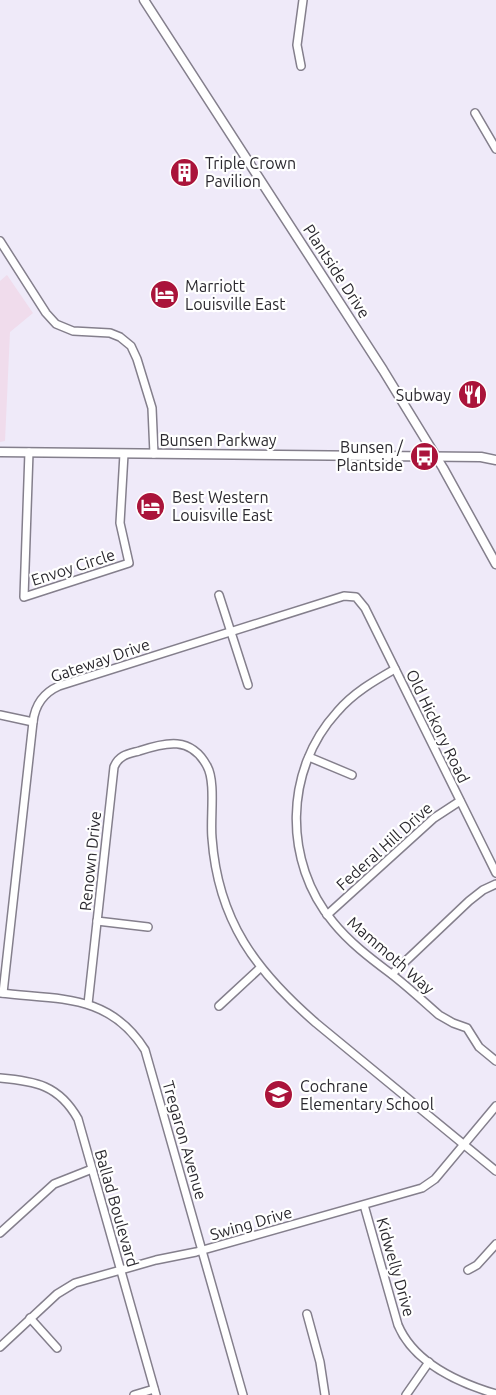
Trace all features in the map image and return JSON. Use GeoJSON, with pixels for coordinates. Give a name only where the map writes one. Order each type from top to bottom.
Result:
{"type":"FeatureCollection","features":[{"type":"Feature","properties":{"kind":"street","name":"Plantside Drive"},"geometry":{"type":"LineString","coordinates":[[144,0],[383,370],[436,457],[496,564]]}},
{"type":"Feature","properties":{"kind":"street"},"geometry":{"type":"LineString","coordinates":[[301,66],[297,45],[303,0]]}},
{"type":"Feature","properties":{"kind":"street"},"geometry":{"type":"LineString","coordinates":[[475,113],[496,149]]}},
{"type":"Feature","properties":{"kind":"street"},"geometry":{"type":"LineString","coordinates":[[0,241],[56,324],[73,331],[110,333],[120,337],[130,346],[137,359],[152,408],[154,454]]}},
{"type":"Feature","properties":{"kind":"street","name":"Bunsen Parkway"},"geometry":{"type":"LineString","coordinates":[[0,452],[481,457],[496,460]]}},
{"type":"Feature","properties":{"kind":"street","name":"Envoy Circle"},"geometry":{"type":"LineString","coordinates":[[29,452],[24,597],[129,563],[120,523],[123,454]]}},
{"type":"Feature","properties":{"kind":"street"},"geometry":{"type":"LineString","coordinates":[[219,595],[248,685]]}},
{"type":"Feature","properties":{"kind":"street","name":"Gateway Drive"},"geometry":{"type":"LineString","coordinates":[[2,993],[33,722],[40,701],[51,690],[344,596],[352,596]]}},
{"type":"Feature","properties":{"kind":"street","name":"Old Hickory Road"},"geometry":{"type":"LineString","coordinates":[[352,596],[362,602],[496,873]]}},
{"type":"Feature","properties":{"kind":"street","name":"Mammoth Way"},"geometry":{"type":"LineString","coordinates":[[395,669],[354,695],[337,711],[323,729],[309,757],[297,797],[297,836],[303,864],[317,899],[327,915],[351,941],[446,1019],[467,1028],[479,1047],[496,1061]]}},
{"type":"Feature","properties":{"kind":"street"},"geometry":{"type":"LineString","coordinates":[[0,715],[33,722]]}},
{"type":"Feature","properties":{"kind":"street","name":"Renown Drive"},"geometry":{"type":"LineString","coordinates":[[88,1004],[114,767],[121,757],[154,746],[168,742],[186,746],[200,756],[209,769],[211,832],[216,873],[231,919],[260,968],[287,998],[496,1172]]}},
{"type":"Feature","properties":{"kind":"street"},"geometry":{"type":"LineString","coordinates":[[309,757],[352,775]]}},
{"type":"Feature","properties":{"kind":"street","name":"Federal Hill Drive"},"geometry":{"type":"LineString","coordinates":[[327,915],[434,818],[460,801]]}},
{"type":"Feature","properties":{"kind":"street"},"geometry":{"type":"LineString","coordinates":[[392,974],[469,900],[496,884]]}},
{"type":"Feature","properties":{"kind":"street"},"geometry":{"type":"LineString","coordinates":[[97,921],[148,927]]}},
{"type":"Feature","properties":{"kind":"street"},"geometry":{"type":"LineString","coordinates":[[219,1006],[260,968]]}},
{"type":"Feature","properties":{"kind":"street","name":"Tregaron Avenue"},"geometry":{"type":"LineString","coordinates":[[2,993],[88,1004],[115,1016],[133,1033],[145,1050],[243,1395]]}},
{"type":"Feature","properties":{"kind":"street","name":"Ballad Boulevard"},"geometry":{"type":"LineString","coordinates":[[0,1078],[38,1083],[52,1090],[65,1101],[78,1119],[155,1392]]}},
{"type":"Feature","properties":{"kind":"street","name":"Swing Drive"},"geometry":{"type":"LineString","coordinates":[[0,1347],[63,1289],[75,1283],[202,1250],[427,1186],[496,1106]]}},
{"type":"Feature","properties":{"kind":"street"},"geometry":{"type":"LineString","coordinates":[[0,1233],[54,1184],[92,1169]]}},
{"type":"Feature","properties":{"kind":"street","name":"Kidwelly Drive"},"geometry":{"type":"LineString","coordinates":[[364,1205],[398,1325],[408,1343],[429,1362],[461,1381],[496,1395]]}},
{"type":"Feature","properties":{"kind":"street"},"geometry":{"type":"LineString","coordinates":[[468,1270],[477,1265],[496,1244]]}},
{"type":"Feature","properties":{"kind":"street"},"geometry":{"type":"LineString","coordinates":[[307,1314],[321,1362],[325,1395]]}},
{"type":"Feature","properties":{"kind":"street"},"geometry":{"type":"LineString","coordinates":[[30,1318],[57,1348]]}},
{"type":"Feature","properties":{"kind":"street"},"geometry":{"type":"LineString","coordinates":[[406,1395],[429,1362]]}},
{"type":"Feature","properties":{"kind":"street"},"geometry":{"type":"LineString","coordinates":[[134,1395],[155,1392]]}},
{"type":"Feature","properties":{"kind":"shaded area"},"geometry":{"type":"Polygon","coordinates":[[[7,275],[33,313],[10,332],[5,441],[0,442],[0,281],[7,275]]]}},
{"type":"Feature","properties":{"kind":"place","name":"Triple Crown Pavilion"},"geometry":{"type":"Point","coordinates":[184,172]}},
{"type":"Feature","properties":{"kind":"place","name":"Marriott Louisville East"},"geometry":{"type":"Point","coordinates":[164,295]}},
{"type":"Feature","properties":{"kind":"place","name":"Subway"},"geometry":{"type":"Point","coordinates":[472,395]}},
{"type":"Feature","properties":{"kind":"place","name":"Bunsen / Plantside"},"geometry":{"type":"Point","coordinates":[424,456]}},
{"type":"Feature","properties":{"kind":"place","name":"Best Western Louisville East"},"geometry":{"type":"Point","coordinates":[151,506]}},
{"type":"Feature","properties":{"kind":"place","name":"Cochrane Elementary School"},"geometry":{"type":"Point","coordinates":[279,1095]}}]}
